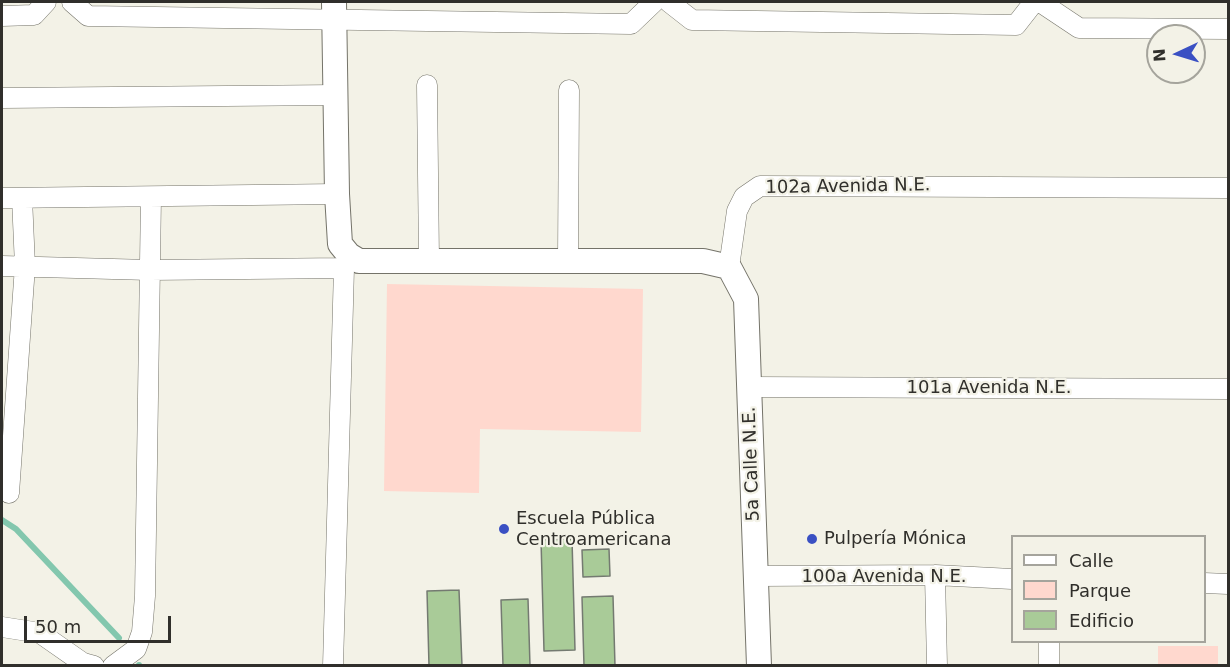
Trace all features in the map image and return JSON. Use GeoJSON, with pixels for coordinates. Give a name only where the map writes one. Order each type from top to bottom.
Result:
{"type":"FeatureCollection","features":[{"type":"Feature","properties":{"kind":"street"},"geometry":{"type":"LineString","coordinates":[[2,16],[34,15],[46,2]]}},
{"type":"Feature","properties":{"kind":"street"},"geometry":{"type":"LineString","coordinates":[[72,2],[88,16],[334,11],[631,24],[654,2]]}},
{"type":"Feature","properties":{"kind":"street"},"geometry":{"type":"LineString","coordinates":[[669,2],[692,21],[1016,25],[1034,2]]}},
{"type":"Feature","properties":{"kind":"street"},"geometry":{"type":"LineString","coordinates":[[1040,2],[1079,28],[1228,29]]}},
{"type":"Feature","properties":{"kind":"street"},"geometry":{"type":"LineString","coordinates":[[333,666],[346,262],[340,244],[337,194],[334,11]]}},
{"type":"Feature","properties":{"kind":"street"},"geometry":{"type":"LineString","coordinates":[[427,85],[429,261]]}},
{"type":"Feature","properties":{"kind":"street"},"geometry":{"type":"LineString","coordinates":[[568,261],[569,90]]}},
{"type":"Feature","properties":{"kind":"street"},"geometry":{"type":"LineString","coordinates":[[2,98],[337,95]]}},
{"type":"Feature","properties":{"kind":"street","name":"102a Avenida N.E."},"geometry":{"type":"LineString","coordinates":[[729,267],[737,211],[744,197],[760,186],[1228,188]]}},
{"type":"Feature","properties":{"kind":"street"},"geometry":{"type":"LineString","coordinates":[[2,198],[337,194]]}},
{"type":"Feature","properties":{"kind":"street"},"geometry":{"type":"LineString","coordinates":[[113,666],[136,649],[142,632],[145,585],[151,197]]}},
{"type":"Feature","properties":{"kind":"street"},"geometry":{"type":"LineString","coordinates":[[9,493],[10,352],[25,266],[22,198]]}},
{"type":"Feature","properties":{"kind":"street"},"geometry":{"type":"LineString","coordinates":[[2,266],[150,270],[359,261],[703,261],[729,267]]}},
{"type":"Feature","properties":{"kind":"street","name":"5a Calle N.E."},"geometry":{"type":"LineString","coordinates":[[729,267],[746,299],[759,666]]}},
{"type":"Feature","properties":{"kind":"street","name":"101a Avenida N.E."},"geometry":{"type":"LineString","coordinates":[[750,387],[1228,389]]}},
{"type":"Feature","properties":{"kind":"street"},"geometry":{"type":"LineString","coordinates":[[935,575],[937,666]]}},
{"type":"Feature","properties":{"kind":"street","name":"100a Avenida N.E."},"geometry":{"type":"LineString","coordinates":[[756,576],[935,575],[1011,579]]}},
{"type":"Feature","properties":{"kind":"street"},"geometry":{"type":"LineString","coordinates":[[1206,583],[1228,584]]}},
{"type":"Feature","properties":{"kind":"street"},"geometry":{"type":"LineString","coordinates":[[2,627],[40,633],[62,656],[94,666]]}},
{"type":"Feature","properties":{"kind":"street"},"geometry":{"type":"LineString","coordinates":[[1049,643],[1049,666]]}},
{"type":"Feature","properties":{"kind":"green space"},"geometry":{"type":"Polygon","coordinates":[[[387,284],[643,289],[641,432],[480,429],[479,493],[384,491],[387,284]]]}},
{"type":"Feature","properties":{"kind":"green space"},"geometry":{"type":"Polygon","coordinates":[[[1158,646],[1218,646],[1218,665],[1158,665],[1158,646]]]}},
{"type":"Feature","properties":{"kind":"building"},"geometry":{"type":"Polygon","coordinates":[[[572,539],[575,650],[544,651],[541,540],[572,539]]]}},
{"type":"Feature","properties":{"kind":"building"},"geometry":{"type":"Polygon","coordinates":[[[609,549],[610,576],[583,577],[582,550],[609,549]]]}},
{"type":"Feature","properties":{"kind":"building"},"geometry":{"type":"Polygon","coordinates":[[[459,590],[462,666],[429,666],[427,591],[459,590]]]}},
{"type":"Feature","properties":{"kind":"building"},"geometry":{"type":"Polygon","coordinates":[[[613,596],[615,666],[584,666],[582,597],[613,596]]]}},
{"type":"Feature","properties":{"kind":"building"},"geometry":{"type":"Polygon","coordinates":[[[528,599],[530,666],[503,666],[501,600],[528,599]]]}},
{"type":"Feature","properties":{"kind":"waterway"},"geometry":{"type":"LineString","coordinates":[[2,520],[16,529],[119,638]]}},
{"type":"Feature","properties":{"kind":"place","name":"Escuela Pública Centroamericana"},"geometry":{"type":"Point","coordinates":[504,529]}},
{"type":"Feature","properties":{"kind":"place","name":"Pulpería Mónica"},"geometry":{"type":"Point","coordinates":[812,539]}}]}
